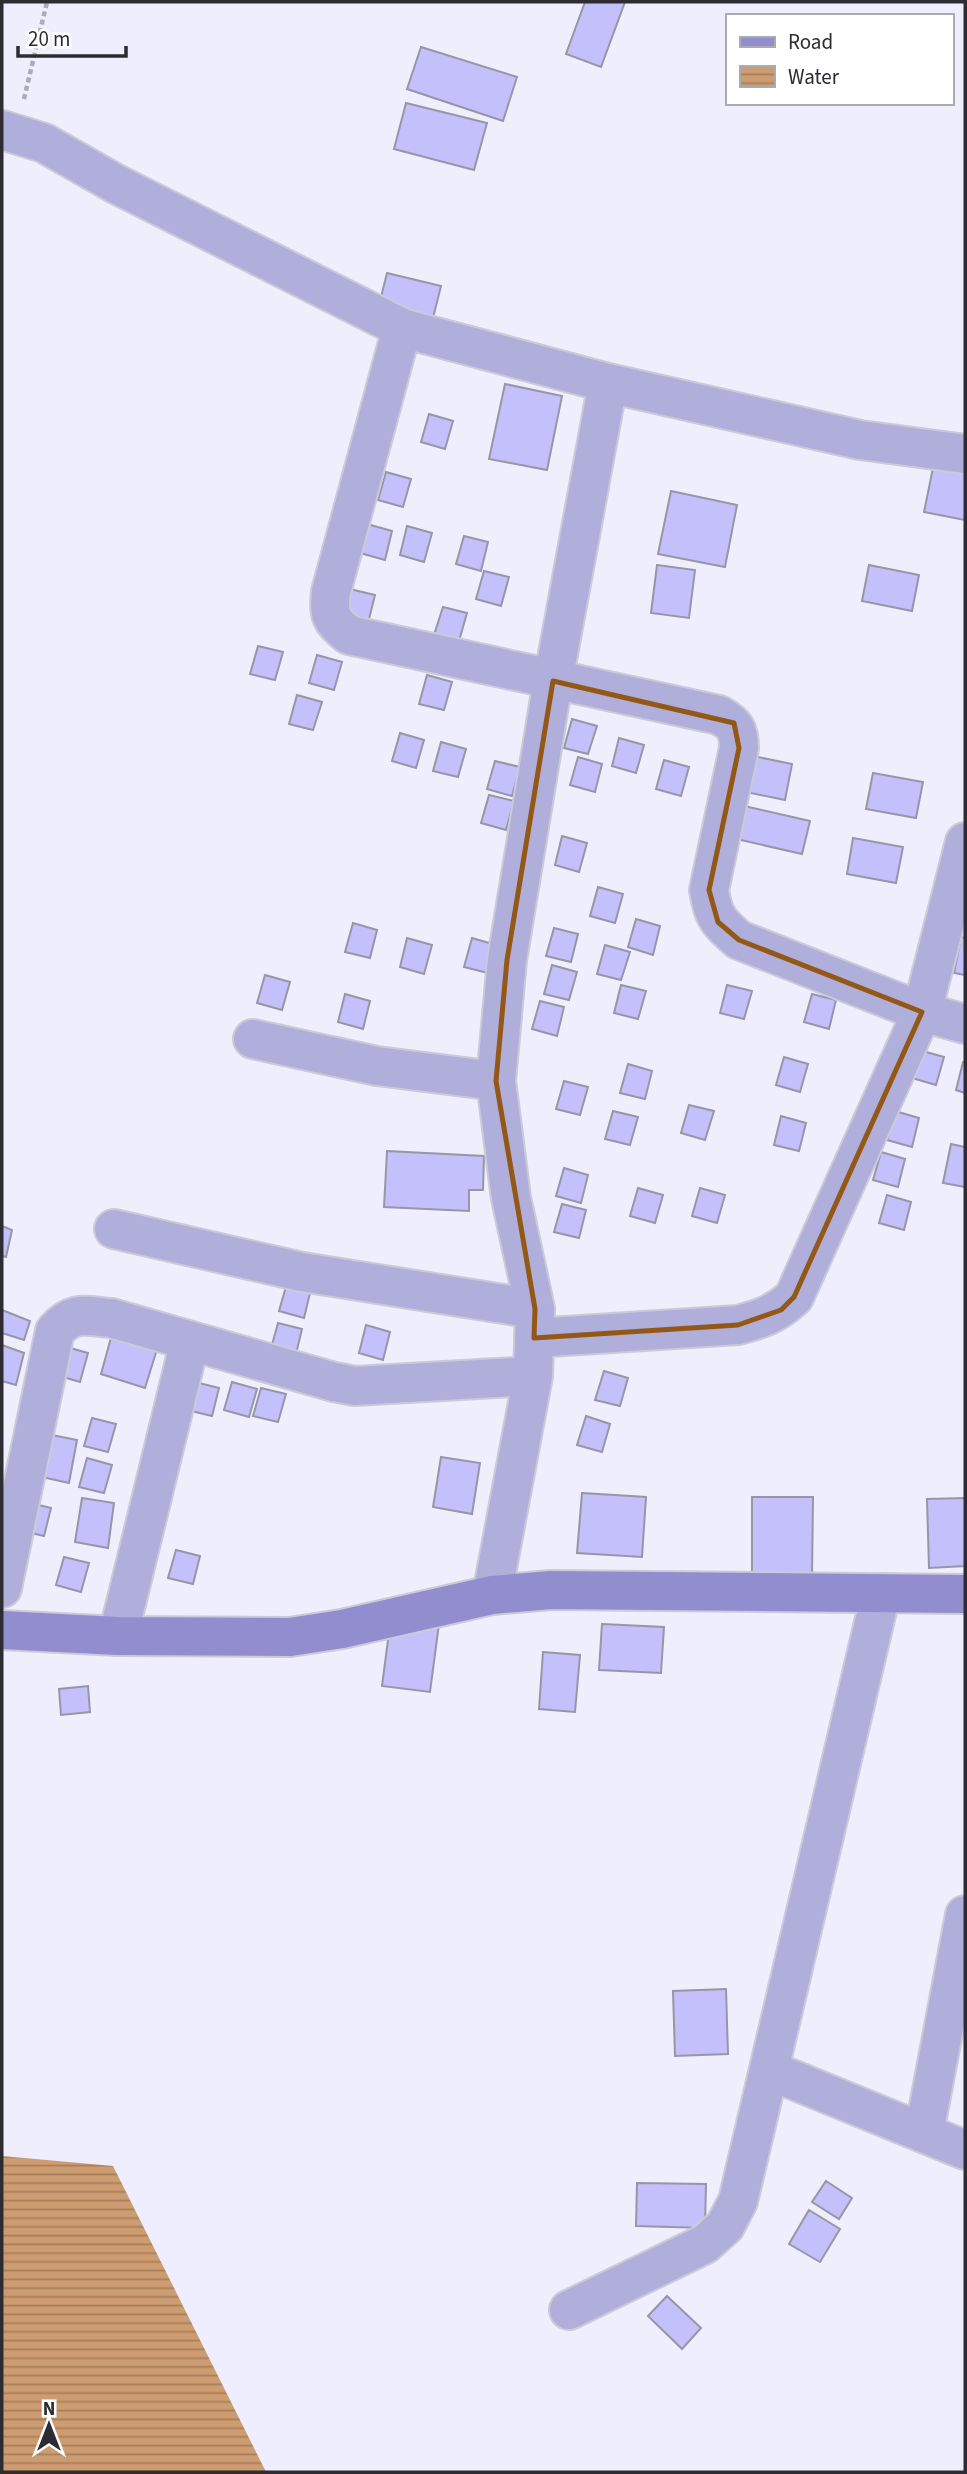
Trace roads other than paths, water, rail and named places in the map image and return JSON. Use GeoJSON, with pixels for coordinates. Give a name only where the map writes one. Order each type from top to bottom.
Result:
{"type":"FeatureCollection","features":[{"type":"Feature","properties":{"kind":"main road"},"geometry":{"type":"LineString","coordinates":[[2,1630],[118,1636],[290,1637],[342,1629],[492,1595],[551,1590],[965,1594]]}},
{"type":"Feature","properties":{"kind":"street"},"geometry":{"type":"LineString","coordinates":[[8,132],[44,143],[116,184],[402,328],[608,383],[860,440],[965,454]]}},
{"type":"Feature","properties":{"kind":"street"},"geometry":{"type":"LineString","coordinates":[[402,328],[331,592],[329,609],[335,625],[349,635],[719,715],[734,723],[739,735],[739,748],[709,890],[711,906],[718,922],[739,940],[922,1012],[965,1024]]}},
{"type":"Feature","properties":{"kind":"street"},"geometry":{"type":"LineString","coordinates":[[492,1595],[533,1376],[534,1323],[512,1198],[496,1080],[508,960],[553,681],[608,383]]}},
{"type":"Feature","properties":{"kind":"street"},"geometry":{"type":"LineString","coordinates":[[114,1229],[534,1323],[738,1325],[781,1310],[794,1297],[922,1012],[965,842]]}},
{"type":"Feature","properties":{"kind":"street"},"geometry":{"type":"LineString","coordinates":[[253,1039],[377,1066],[496,1080]]}},
{"type":"Feature","properties":{"kind":"street"},"geometry":{"type":"LineString","coordinates":[[2,1588],[55,1331],[75,1315],[111,1318],[355,1386],[533,1376]]}},
{"type":"Feature","properties":{"kind":"street"},"geometry":{"type":"LineString","coordinates":[[118,1636],[190,1341]]}},
{"type":"Feature","properties":{"kind":"street"},"geometry":{"type":"LineString","coordinates":[[569,2310],[705,2244],[724,2226],[738,2201],[881,1593]]}},
{"type":"Feature","properties":{"kind":"street"},"geometry":{"type":"LineString","coordinates":[[924,2133],[965,1915]]}},
{"type":"Feature","properties":{"kind":"street"},"geometry":{"type":"LineString","coordinates":[[769,2070],[965,2151]]}},
{"type":"Feature","properties":{"kind":"water"},"geometry":{"type":"Polygon","coordinates":[[[2,2156],[113,2166],[266,2472],[2,2472],[2,2156]]]}}]}
